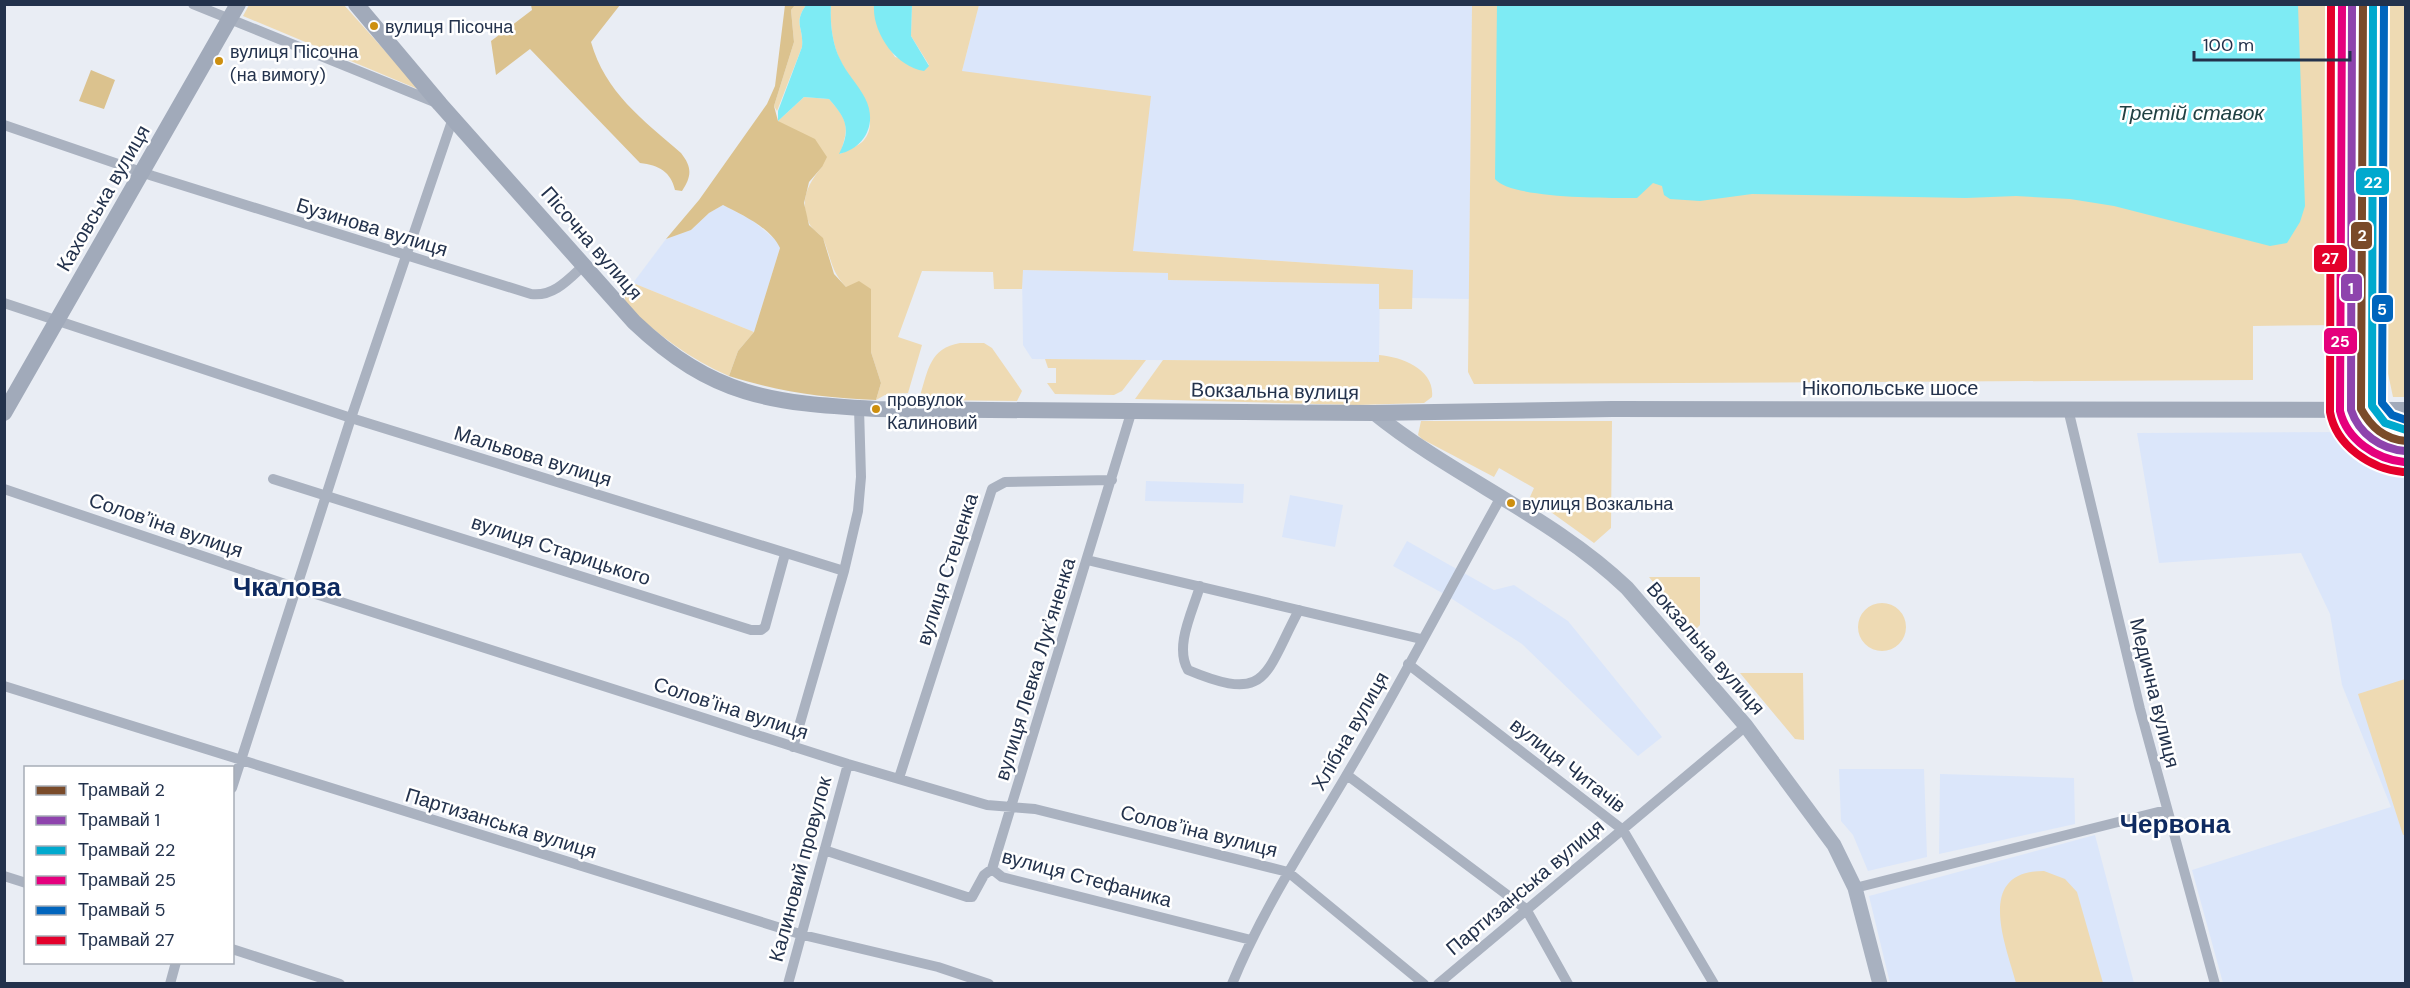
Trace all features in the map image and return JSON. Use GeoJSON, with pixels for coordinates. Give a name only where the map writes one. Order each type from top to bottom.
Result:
{"type":"FeatureCollection","features":[{"type":"Feature","properties":{"kind":"main road","name":"Пісочна вулиця"},"geometry":{"type":"LineString","coordinates":[[356,4],[440,104],[648,336],[703,376],[737,390],[769,399],[859,408]]}},
{"type":"Feature","properties":{"kind":"main road"},"geometry":{"type":"LineString","coordinates":[[2355,409],[2358,4]]}},
{"type":"Feature","properties":{"kind":"main road"},"geometry":{"type":"LineString","coordinates":[[2372,410],[2373,4]]}},
{"type":"Feature","properties":{"kind":"main road","name":"Каховська вулиця"},"geometry":{"type":"LineString","coordinates":[[4,413],[234,11]]}},
{"type":"Feature","properties":{"kind":"main road","name":"Вокзальна вулиця"},"geometry":{"type":"LineString","coordinates":[[859,408],[1374,413],[1406,439],[1501,497],[1614,576],[1746,726],[1824,829],[1844,863],[1855,888],[1880,984]]}},
{"type":"Feature","properties":{"kind":"main road","name":"Нікопольське шосе"},"geometry":{"type":"LineString","coordinates":[[1374,413],[1612,409],[2406,410]]}},
{"type":"Feature","properties":{"kind":"street"},"geometry":{"type":"LineString","coordinates":[[194,4],[234,11],[440,104]]}},
{"type":"Feature","properties":{"kind":"street"},"geometry":{"type":"LineString","coordinates":[[234,782],[351,418],[453,118]]}},
{"type":"Feature","properties":{"kind":"street","name":"Бузинова вулиця"},"geometry":{"type":"LineString","coordinates":[[4,125],[142,173],[405,257],[542,295],[559,286],[584,265]]}},
{"type":"Feature","properties":{"kind":"street","name":"Мальвова вулиця"},"geometry":{"type":"LineString","coordinates":[[4,303],[351,418],[844,571]]}},
{"type":"Feature","properties":{"kind":"street"},"geometry":{"type":"LineString","coordinates":[[793,747],[844,571],[860,500],[859,408]]}},
{"type":"Feature","properties":{"kind":"street","name":"Медична вулиця"},"geometry":{"type":"LineString","coordinates":[[2068,410],[2091,513],[2166,810],[2215,984]]}},
{"type":"Feature","properties":{"kind":"street","name":"вулиця Левка Лукʼяненка"},"geometry":{"type":"LineString","coordinates":[[993,869],[1132,411]]}},
{"type":"Feature","properties":{"kind":"street","name":"вулиця Старицького"},"geometry":{"type":"LineString","coordinates":[[273,479],[751,630],[761,630],[765,627],[785,554]]}},
{"type":"Feature","properties":{"kind":"street","name":"вулиця Стеценка"},"geometry":{"type":"LineString","coordinates":[[899,778],[992,489],[1005,482],[1112,480]]}},
{"type":"Feature","properties":{"kind":"street","name":"Соловʼїна вулиця"},"geometry":{"type":"LineString","coordinates":[[4,489],[297,588],[848,764],[987,805],[1035,808],[1288,872],[1424,984]]}},
{"type":"Feature","properties":{"kind":"street","name":"Хлібна вулиця"},"geometry":{"type":"LineString","coordinates":[[1232,984],[1251,940],[1288,872],[1347,774],[1501,497]]}},
{"type":"Feature","properties":{"kind":"street"},"geometry":{"type":"LineString","coordinates":[[1088,560],[1421,639]]}},
{"type":"Feature","properties":{"kind":"street"},"geometry":{"type":"LineString","coordinates":[[1200,586],[1183,644],[1182,660],[1188,670],[1230,685],[1249,686],[1262,678],[1299,610]]}},
{"type":"Feature","properties":{"kind":"street","name":"вулиця Читачів"},"geometry":{"type":"LineString","coordinates":[[1408,664],[1623,830],[1714,984]]}},
{"type":"Feature","properties":{"kind":"street","name":"Партизанська вулиця"},"geometry":{"type":"LineString","coordinates":[[4,686],[241,762],[803,935],[938,966],[989,984]]}},
{"type":"Feature","properties":{"kind":"street","name":"Партизанська вулиця"},"geometry":{"type":"LineString","coordinates":[[1438,984],[1746,726]]}},
{"type":"Feature","properties":{"kind":"street","name":"Калиновий провулок"},"geometry":{"type":"LineString","coordinates":[[788,984],[848,764]]}},
{"type":"Feature","properties":{"kind":"street"},"geometry":{"type":"LineString","coordinates":[[1347,774],[1526,909],[1568,984]]}},
{"type":"Feature","properties":{"kind":"street"},"geometry":{"type":"LineString","coordinates":[[1855,888],[2166,810]]}},
{"type":"Feature","properties":{"kind":"street","name":"вулиця Стефаника"},"geometry":{"type":"LineString","coordinates":[[824,850],[967,897],[972,897],[984,875],[993,869],[1002,877],[1251,940]]}},
{"type":"Feature","properties":{"kind":"street"},"geometry":{"type":"LineString","coordinates":[[4,876],[24,882]]}},
{"type":"Feature","properties":{"kind":"street"},"geometry":{"type":"LineString","coordinates":[[234,950],[340,984]]}},
{"type":"Feature","properties":{"kind":"street"},"geometry":{"type":"LineString","coordinates":[[170,984],[176,964]]}},
{"type":"Feature","properties":{"kind":"shaded area"},"geometry":{"type":"Polygon","coordinates":[[[249,5],[344,5],[420,90],[243,16],[249,5]]]}},
{"type":"Feature","properties":{"kind":"shaded area"},"geometry":{"type":"Polygon","coordinates":[[[531,5],[620,5],[591,42],[597,60],[627,104],[685,158],[689,167],[689,176],[682,191],[675,190],[671,178],[663,170],[640,163],[530,49],[496,75],[491,41],[532,10],[531,5]]]}},
{"type":"Feature","properties":{"kind":"shaded area"},"geometry":{"type":"Polygon","coordinates":[[[785,5],[795,5],[791,10],[794,42],[774,106],[778,121],[815,139],[827,157],[809,182],[804,203],[809,225],[823,238],[834,274],[846,287],[859,281],[871,289],[871,352],[881,383],[876,400],[802,393],[729,376],[738,351],[754,332],[780,248],[763,228],[723,205],[709,213],[691,230],[666,239],[699,200],[767,104],[775,86],[785,5]]]}},
{"type":"Feature","properties":{"kind":"shaded area"},"geometry":{"type":"Polygon","coordinates":[[[795,5],[806,5],[800,17],[802,47],[777,111],[774,106],[794,42],[791,10],[795,5]]]}},
{"type":"Feature","properties":{"kind":"shaded area"},"geometry":{"type":"Polygon","coordinates":[[[831,5],[874,5],[879,31],[895,57],[929,65],[911,36],[912,5],[979,5],[962,71],[1151,96],[1133,251],[1413,270],[1412,309],[1379,309],[1379,284],[1168,280],[1168,273],[1023,270],[1022,289],[994,289],[993,272],[922,271],[898,337],[922,345],[908,393],[885,395],[876,400],[881,383],[871,352],[871,289],[846,287],[837,276],[824,241],[812,228],[806,215],[805,200],[809,186],[822,167],[778,121],[804,97],[829,99],[844,119],[846,131],[840,154],[862,142],[869,130],[868,109],[835,47],[831,25],[831,5]]]}},
{"type":"Feature","properties":{"kind":"shaded area"},"geometry":{"type":"Polygon","coordinates":[[[979,5],[1472,5],[1469,299],[1412,298],[1412,270],[1133,251],[962,71],[979,5]]]}},
{"type":"Feature","properties":{"kind":"shaded area"},"geometry":{"type":"Polygon","coordinates":[[[1472,5],[2349,5],[2347,379],[2338,379],[2338,325],[2253,326],[2253,380],[1474,384],[1468,372],[1472,5]]]}},
{"type":"Feature","properties":{"kind":"shaded area"},"geometry":{"type":"Polygon","coordinates":[[[2389,5],[2406,5],[2405,397],[2393,397],[2386,364],[2389,5]]]}},
{"type":"Feature","properties":{"kind":"shaded area"},"geometry":{"type":"Polygon","coordinates":[[[91,70],[115,80],[104,109],[79,101],[91,70]]]}},
{"type":"Feature","properties":{"kind":"shaded area"},"geometry":{"type":"Polygon","coordinates":[[[723,205],[752,220],[778,242],[780,248],[754,332],[633,283],[666,239],[691,230],[709,213],[723,205]]]}},
{"type":"Feature","properties":{"kind":"shaded area"},"geometry":{"type":"Polygon","coordinates":[[[1022,270],[1169,273],[1169,280],[1380,284],[1379,362],[1032,359],[1023,345],[1022,270]]]}},
{"type":"Feature","properties":{"kind":"shaded area"},"geometry":{"type":"Polygon","coordinates":[[[633,283],[754,332],[738,351],[729,376],[674,345],[625,305],[625,294],[633,283]]]}},
{"type":"Feature","properties":{"kind":"shaded area"},"geometry":{"type":"Polygon","coordinates":[[[960,343],[984,343],[992,348],[1022,391],[1017,401],[924,400],[920,396],[928,369],[936,355],[960,343]]]}},
{"type":"Feature","properties":{"kind":"shaded area"},"geometry":{"type":"Polygon","coordinates":[[[1379,355],[1407,362],[1423,372],[1432,388],[1432,397],[1424,403],[1356,405],[1135,399],[1163,360],[1379,362],[1379,355]]]}},
{"type":"Feature","properties":{"kind":"shaded area"},"geometry":{"type":"Polygon","coordinates":[[[1045,359],[1146,360],[1122,391],[1114,395],[1055,394],[1047,383],[1056,383],[1056,368],[1048,368],[1045,359]]]}},
{"type":"Feature","properties":{"kind":"shaded area"},"geometry":{"type":"Polygon","coordinates":[[[1421,421],[1612,421],[1611,528],[1594,543],[1530,497],[1534,488],[1499,468],[1494,477],[1422,439],[1418,435],[1421,421]]]}},
{"type":"Feature","properties":{"kind":"shaded area"},"geometry":{"type":"Polygon","coordinates":[[[2360,432],[2405,461],[2405,983],[2223,983],[2192,870],[2391,807],[2342,685],[2330,614],[2301,553],[2159,563],[2137,433],[2360,432]]]}},
{"type":"Feature","properties":{"kind":"shaded area"},"geometry":{"type":"Polygon","coordinates":[[[1146,481],[1244,484],[1243,503],[1145,501],[1146,481]]]}},
{"type":"Feature","properties":{"kind":"shaded area"},"geometry":{"type":"Polygon","coordinates":[[[1290,495],[1343,505],[1335,547],[1282,537],[1290,495]]]}},
{"type":"Feature","properties":{"kind":"shaded area"},"geometry":{"type":"Polygon","coordinates":[[[1407,541],[1494,590],[1514,585],[1568,621],[1662,737],[1638,756],[1522,644],[1446,595],[1393,566],[1407,541]]]}},
{"type":"Feature","properties":{"kind":"shaded area"},"geometry":{"type":"Polygon","coordinates":[[[1649,577],[1700,577],[1700,625],[1697,628],[1690,627],[1649,577]]]}},
{"type":"Feature","properties":{"kind":"shaded area"},"geometry":{"type":"Polygon","coordinates":[[[1877,603],[1887,603],[1902,613],[1906,627],[1905,636],[1896,647],[1887,651],[1877,651],[1862,641],[1858,632],[1858,622],[1868,607],[1877,603]]]}},
{"type":"Feature","properties":{"kind":"shaded area"},"geometry":{"type":"Polygon","coordinates":[[[1740,673],[1803,673],[1804,740],[1795,739],[1740,673]]]}},
{"type":"Feature","properties":{"kind":"shaded area"},"geometry":{"type":"Polygon","coordinates":[[[2405,679],[2406,834],[2403,835],[2358,694],[2405,679]]]}},
{"type":"Feature","properties":{"kind":"shaded area"},"geometry":{"type":"Polygon","coordinates":[[[1839,769],[1924,769],[1927,857],[1868,871],[1853,835],[1841,821],[1839,769]]]}},
{"type":"Feature","properties":{"kind":"shaded area"},"geometry":{"type":"Polygon","coordinates":[[[1940,774],[2074,778],[2075,824],[1939,854],[1940,774]]]}},
{"type":"Feature","properties":{"kind":"shaded area"},"geometry":{"type":"Polygon","coordinates":[[[2095,835],[2134,983],[1890,983],[1869,896],[2095,835]]]}},
{"type":"Feature","properties":{"kind":"shaded area"},"geometry":{"type":"Polygon","coordinates":[[[2044,871],[2065,879],[2077,892],[2103,983],[2016,983],[2002,931],[2000,913],[2002,896],[2009,883],[2022,874],[2044,871]]]}},
{"type":"Feature","properties":{"kind":"water"},"geometry":{"type":"Polygon","coordinates":[[[806,5],[831,5],[832,32],[837,53],[869,107],[867,133],[856,146],[839,154],[845,138],[845,125],[840,113],[829,99],[804,97],[778,121],[778,111],[802,47],[800,17],[806,5]]]}},
{"type":"Feature","properties":{"kind":"water"},"geometry":{"type":"Polygon","coordinates":[[[874,5],[912,5],[911,36],[929,66],[924,71],[904,63],[888,47],[877,27],[874,5]]]}},
{"type":"Feature","properties":{"kind":"water","name":"Третій ставок"},"geometry":{"type":"Polygon","coordinates":[[[1497,5],[2298,5],[2305,206],[2300,222],[2287,243],[2270,246],[2114,206],[2070,199],[2016,196],[1966,198],[1752,194],[1700,201],[1670,199],[1664,195],[1662,186],[1653,183],[1637,198],[1562,196],[1520,190],[1505,186],[1495,179],[1497,5]]]}},
{"type":"Feature","properties":{"kind":"tram line","name":"27"},"geometry":{"type":"LineString","coordinates":[[2331,4],[2330,412],[2339,435],[2357,454],[2379,466],[2403,472]]}},
{"type":"Feature","properties":{"kind":"tram line","name":"25"},"geometry":{"type":"LineString","coordinates":[[2342,4],[2340,411],[2349,431],[2364,446],[2383,457],[2404,462]]}},
{"type":"Feature","properties":{"kind":"tram line","name":"1"},"geometry":{"type":"LineString","coordinates":[[2352,4],[2351,410],[2359,426],[2372,439],[2396,450],[2405,451]]}},
{"type":"Feature","properties":{"kind":"tram line","name":"2"},"geometry":{"type":"LineString","coordinates":[[2363,4],[2361,409],[2379,431],[2391,438],[2406,441]]}},
{"type":"Feature","properties":{"kind":"tram line","name":"22"},"geometry":{"type":"LineString","coordinates":[[2373,4],[2372,406],[2385,423],[2406,430]]}},
{"type":"Feature","properties":{"kind":"tram line","name":"5"},"geometry":{"type":"LineString","coordinates":[[2384,4],[2382,403],[2392,415],[2406,420]]}},
{"type":"Feature","properties":{"kind":"place","name":"вулиця Пісочна"},"geometry":{"type":"Point","coordinates":[374,26]}},
{"type":"Feature","properties":{"kind":"place","name":"вулиця Пісочна (на вимогу)"},"geometry":{"type":"Point","coordinates":[219,61]}},
{"type":"Feature","properties":{"kind":"place","name":"провулок Калиновий"},"geometry":{"type":"Point","coordinates":[876,409]}},
{"type":"Feature","properties":{"kind":"place","name":"вулиця Возкальна"},"geometry":{"type":"Point","coordinates":[1511,503]}},
{"type":"Feature","properties":{"kind":"district","name":"Чкалова"},"geometry":{"type":"Point","coordinates":[287,587]}},
{"type":"Feature","properties":{"kind":"district","name":"Червона"},"geometry":{"type":"Point","coordinates":[2175,824]}}]}
